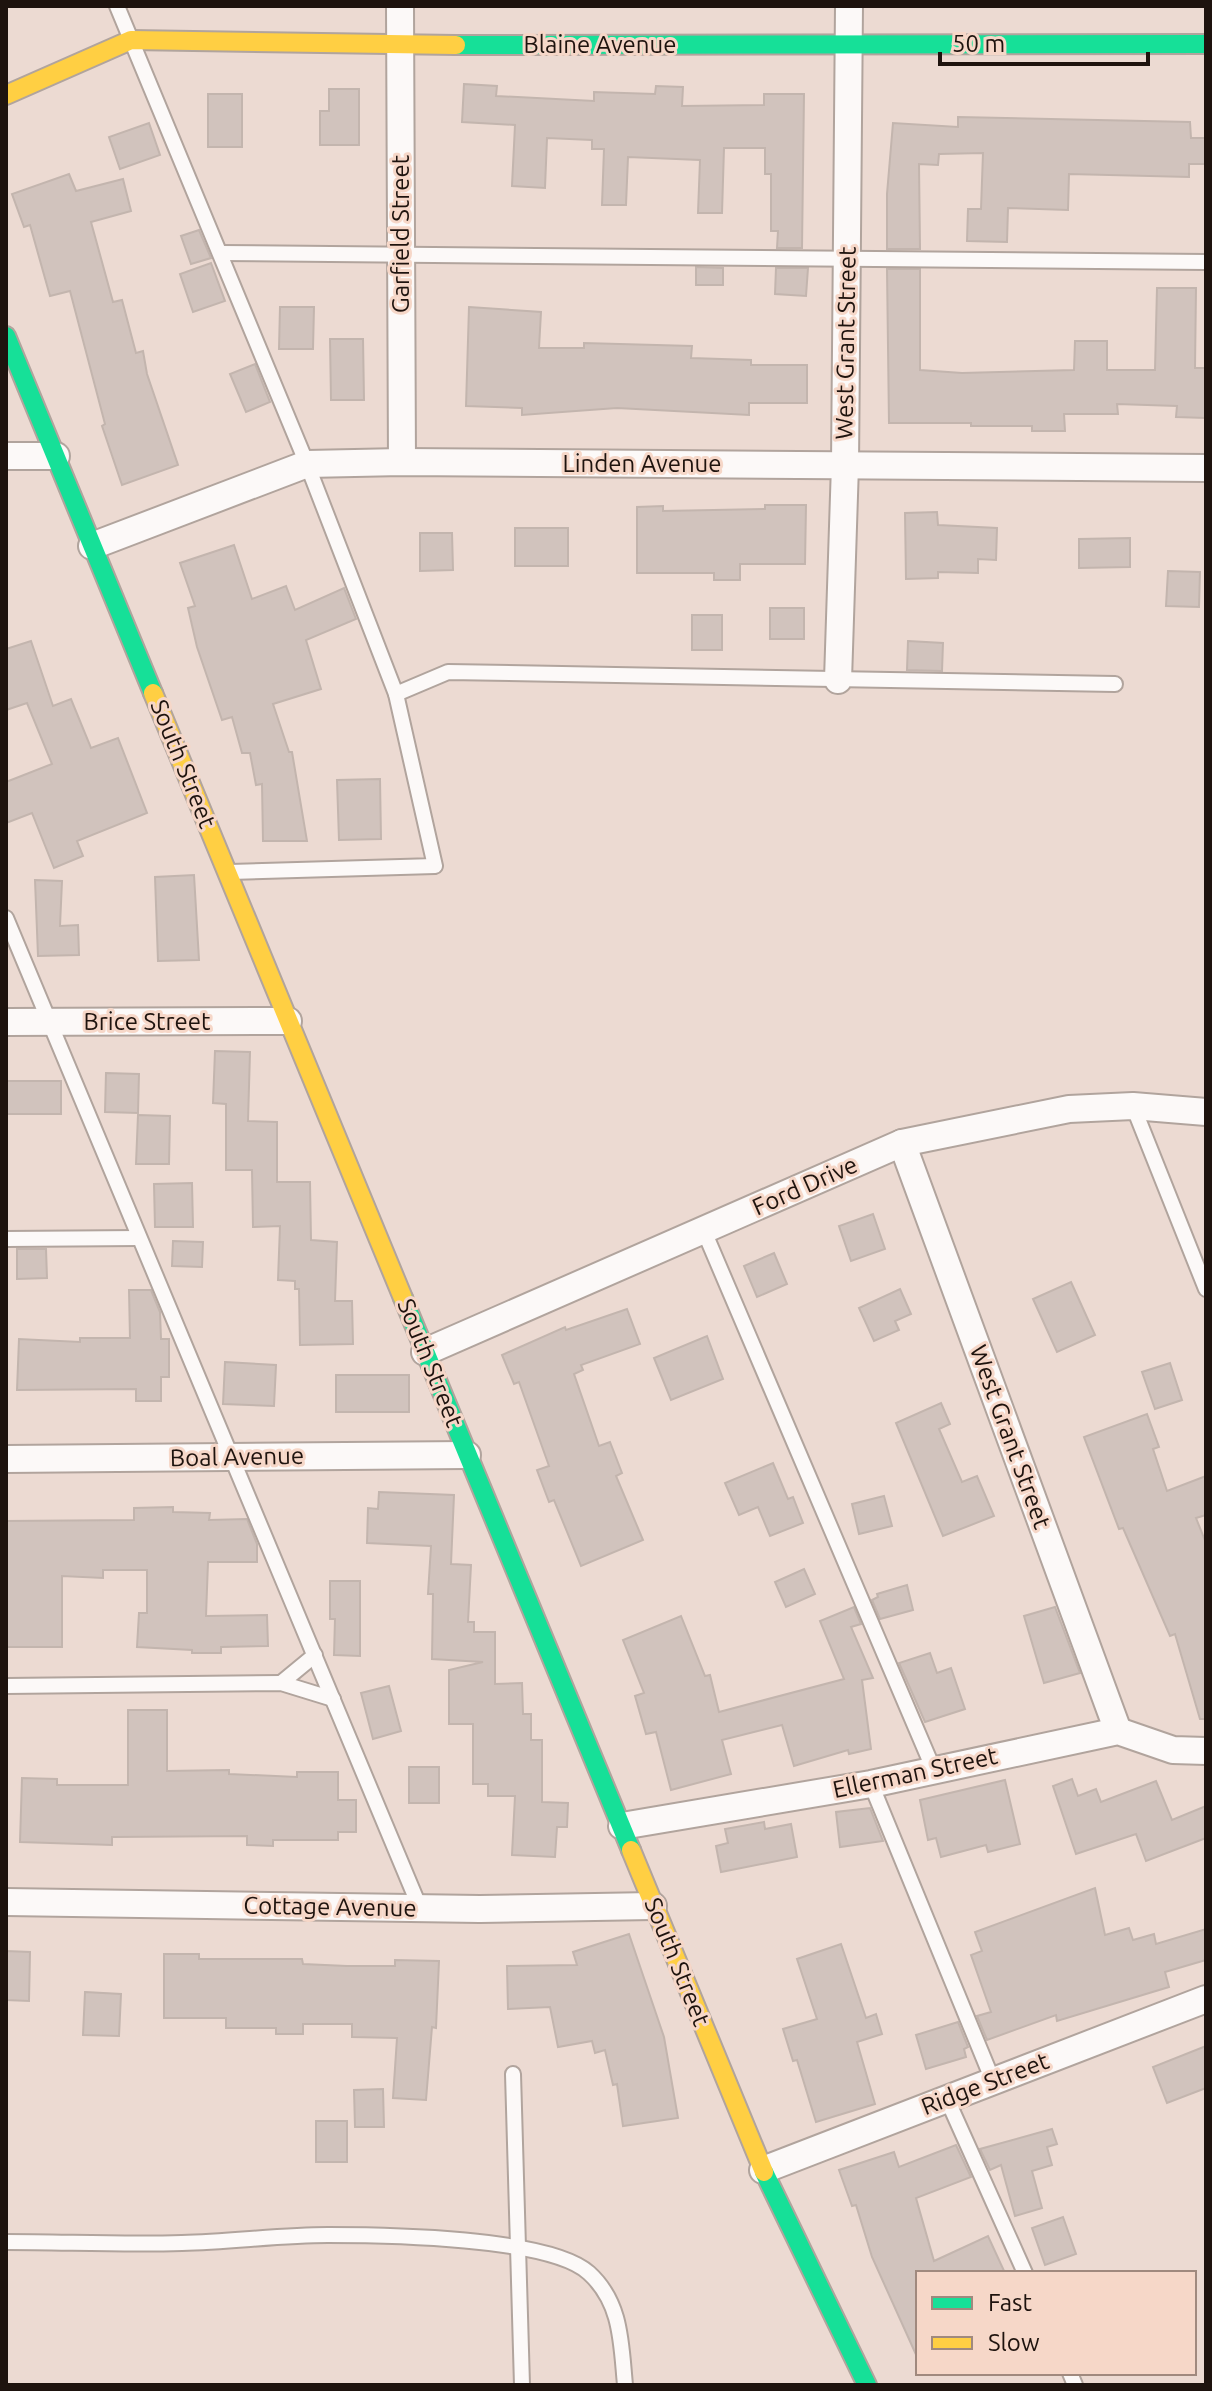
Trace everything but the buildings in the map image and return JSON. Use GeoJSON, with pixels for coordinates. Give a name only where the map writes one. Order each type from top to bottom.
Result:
{"type":"FeatureCollection","features":[{"type":"Feature","properties":{"kind":"street","name":"Garfield Street"},"geometry":{"type":"LineString","coordinates":[[400,6],[402,462]]}},
{"type":"Feature","properties":{"kind":"street","name":"West Grant Street"},"geometry":{"type":"LineString","coordinates":[[838,680],[845,465],[849,6]]}},
{"type":"Feature","properties":{"kind":"street","name":"Blaine Avenue"},"geometry":{"type":"LineString","coordinates":[[6,95],[131,40],[399,45],[1206,44]]}},
{"type":"Feature","properties":{"kind":"street","name":"South Street"},"geometry":{"type":"LineString","coordinates":[[6,336],[763,2170],[867,2385]]}},
{"type":"Feature","properties":{"kind":"street"},"geometry":{"type":"LineString","coordinates":[[6,456],[56,456]]}},
{"type":"Feature","properties":{"kind":"street","name":"Linden Avenue"},"geometry":{"type":"LineString","coordinates":[[92,546],[307,464],[402,462],[1206,468]]}},
{"type":"Feature","properties":{"kind":"street","name":"Brice Street"},"geometry":{"type":"LineString","coordinates":[[6,1022],[288,1021]]}},
{"type":"Feature","properties":{"kind":"street","name":"Ford Drive"},"geometry":{"type":"LineString","coordinates":[[425,1352],[902,1143],[1069,1109],[1133,1106],[1206,1112]]}},
{"type":"Feature","properties":{"kind":"street","name":"West Grant Street"},"geometry":{"type":"LineString","coordinates":[[902,1143],[1118,1731]]}},
{"type":"Feature","properties":{"kind":"street","name":"Boal Avenue"},"geometry":{"type":"LineString","coordinates":[[6,1459],[467,1455]]}},
{"type":"Feature","properties":{"kind":"street"},"geometry":{"type":"LineString","coordinates":[[1118,1731],[1173,1750],[1206,1751]]}},
{"type":"Feature","properties":{"kind":"street","name":"Ellerman Street"},"geometry":{"type":"LineString","coordinates":[[622,1826],[871,1784],[933,1768],[1118,1731]]}},
{"type":"Feature","properties":{"kind":"street","name":"Cottage Avenue"},"geometry":{"type":"LineString","coordinates":[[6,1902],[420,1908],[653,1906]]}},
{"type":"Feature","properties":{"kind":"street","name":"Ridge Street"},"geometry":{"type":"LineString","coordinates":[[763,2170],[1206,1999]]}},
{"type":"Feature","properties":{"kind":"lane"},"geometry":{"type":"LineString","coordinates":[[117,6],[307,464],[396,694],[435,866],[227,872]]}},
{"type":"Feature","properties":{"kind":"lane"},"geometry":{"type":"LineString","coordinates":[[220,253],[400,252],[1206,262]]}},
{"type":"Feature","properties":{"kind":"lane"},"geometry":{"type":"LineString","coordinates":[[396,694],[448,672],[1115,684]]}},
{"type":"Feature","properties":{"kind":"lane"},"geometry":{"type":"LineString","coordinates":[[6,918],[420,1908]]}},
{"type":"Feature","properties":{"kind":"lane"},"geometry":{"type":"LineString","coordinates":[[1133,1106],[1206,1289]]}},
{"type":"Feature","properties":{"kind":"lane"},"geometry":{"type":"LineString","coordinates":[[704,1231],[933,1768]]}},
{"type":"Feature","properties":{"kind":"lane"},"geometry":{"type":"LineString","coordinates":[[6,1239],[139,1238]]}},
{"type":"Feature","properties":{"kind":"lane"},"geometry":{"type":"LineString","coordinates":[[281,1683],[315,1655]]}},
{"type":"Feature","properties":{"kind":"lane"},"geometry":{"type":"LineString","coordinates":[[6,1686],[281,1683],[333,1699]]}},
{"type":"Feature","properties":{"kind":"lane"},"geometry":{"type":"LineString","coordinates":[[871,1784],[993,2081]]}},
{"type":"Feature","properties":{"kind":"lane"},"geometry":{"type":"LineString","coordinates":[[513,2074],[522,2385]]}},
{"type":"Feature","properties":{"kind":"lane"},"geometry":{"type":"LineString","coordinates":[[947,2099],[1024,2271]]}},
{"type":"Feature","properties":{"kind":"lane"},"geometry":{"type":"LineString","coordinates":[[6,2242],[184,2243],[328,2235],[517,2244],[567,2259],[587,2271],[607,2292],[618,2321],[625,2385]]}},
{"type":"Feature","properties":{"kind":"traffic: fast"},"geometry":{"type":"LineString","coordinates":[[456,45],[1206,44]]}},
{"type":"Feature","properties":{"kind":"traffic: fast"},"geometry":{"type":"LineString","coordinates":[[6,336],[153,693]]}},
{"type":"Feature","properties":{"kind":"traffic: fast"},"geometry":{"type":"LineString","coordinates":[[403,1298],[631,1850]]}},
{"type":"Feature","properties":{"kind":"traffic: fast"},"geometry":{"type":"LineString","coordinates":[[764,2172],[867,2385]]}},
{"type":"Feature","properties":{"kind":"traffic: slow"},"geometry":{"type":"LineString","coordinates":[[6,95],[131,40],[456,45]]}},
{"type":"Feature","properties":{"kind":"traffic: slow"},"geometry":{"type":"LineString","coordinates":[[153,693],[403,1298]]}},
{"type":"Feature","properties":{"kind":"traffic: slow"},"geometry":{"type":"LineString","coordinates":[[631,1850],[764,2172]]}}]}
